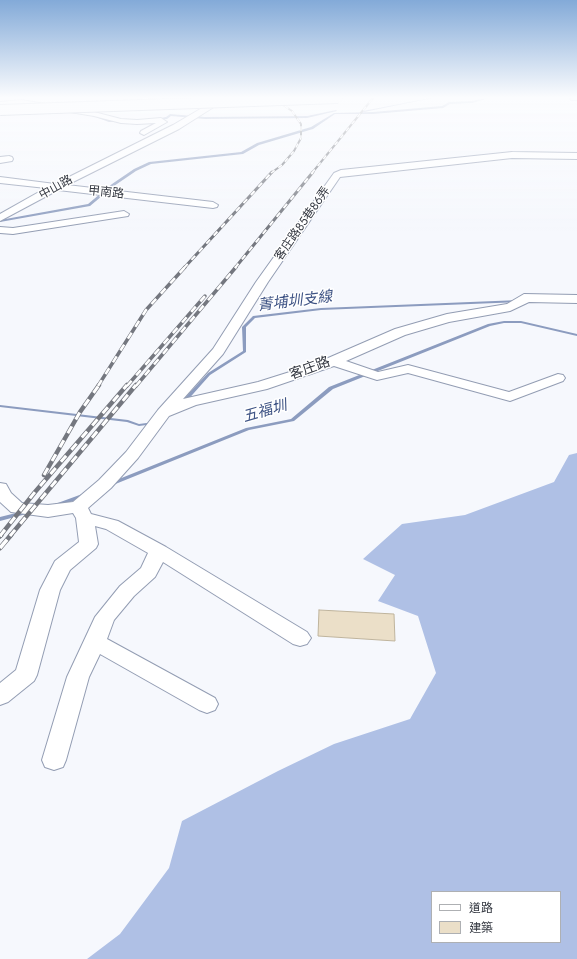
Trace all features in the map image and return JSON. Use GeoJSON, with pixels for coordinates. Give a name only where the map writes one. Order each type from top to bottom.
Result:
{"type":"FeatureCollection","features":[{"type":"Feature","properties":{"kind":"street"},"geometry":{"type":"LineString","coordinates":[[113,158],[144,143]]}},
{"type":"Feature","properties":{"kind":"street"},"geometry":{"type":"LineString","coordinates":[[113,158],[136,144]]}},
{"type":"Feature","properties":{"kind":"street","name":"客庄路85巷86弄"},"geometry":{"type":"LineString","coordinates":[[163,413],[218,351],[262,282],[337,175],[341,173],[512,156],[577,156]]}},
{"type":"Feature","properties":{"kind":"street","name":"中山路"},"geometry":{"type":"LineString","coordinates":[[0,218],[113,158]]}},
{"type":"Feature","properties":{"kind":"street","name":"甲南路"},"geometry":{"type":"LineString","coordinates":[[0,180],[212,204]]}},
{"type":"Feature","properties":{"kind":"street"},"geometry":{"type":"LineString","coordinates":[[0,185],[14,182]]}},
{"type":"Feature","properties":{"kind":"street"},"geometry":{"type":"LineString","coordinates":[[0,230],[13,231],[124,214]]}},
{"type":"Feature","properties":{"kind":"street","name":"客庄路"},"geometry":{"type":"LineString","coordinates":[[163,413],[192,401],[262,386],[317,368],[400,332],[447,318],[510,307],[524,300],[524,298],[577,298]]}},
{"type":"Feature","properties":{"kind":"street"},"geometry":{"type":"LineString","coordinates":[[333,361],[377,376],[408,369],[510,396],[558,378]]}},
{"type":"Feature","properties":{"kind":"street"},"geometry":{"type":"LineString","coordinates":[[82,512],[132,455],[163,413]]}},
{"type":"Feature","properties":{"kind":"street"},"geometry":{"type":"LineString","coordinates":[[0,488],[4,496],[17,508],[82,512],[112,526],[159,551],[300,638]]}},
{"type":"Feature","properties":{"kind":"street"},"geometry":{"type":"LineString","coordinates":[[0,696],[26,674],[50,590],[62,566],[89,544],[82,512]]}},
{"type":"Feature","properties":{"kind":"street"},"geometry":{"type":"LineString","coordinates":[[54,760],[78,677],[105,617],[126,592],[148,572],[159,551]]}},
{"type":"Feature","properties":{"kind":"street"},"geometry":{"type":"LineString","coordinates":[[95,642],[208,704]]}},
{"type":"Feature","properties":{"kind":"shaded area"},"geometry":{"type":"Polygon","coordinates":[[[577,453],[577,959],[87,959],[120,934],[169,868],[182,821],[278,771],[334,744],[410,719],[436,673],[418,616],[378,601],[395,575],[363,559],[402,524],[465,515],[554,482],[569,455],[577,453]]]}},
{"type":"Feature","properties":{"kind":"building"},"geometry":{"type":"Polygon","coordinates":[[[319,610],[394,614],[395,641],[318,636],[319,610]]]}},
{"type":"Feature","properties":{"kind":"waterway"},"geometry":{"type":"LineString","coordinates":[[0,221],[89,205],[113,185],[135,170],[150,163],[242,153],[262,143]]}},
{"type":"Feature","properties":{"kind":"waterway","name":"菁埔圳支線"},"geometry":{"type":"LineString","coordinates":[[183,402],[209,374],[245,351],[244,327],[254,317],[321,309],[520,301]]}},
{"type":"Feature","properties":{"kind":"waterway","name":"五福圳"},"geometry":{"type":"LineString","coordinates":[[111,484],[248,429],[292,420],[331,388],[489,325],[504,322],[521,322],[577,335]]}},
{"type":"Feature","properties":{"kind":"waterway","name":"菁埔圳支線"},"geometry":{"type":"LineString","coordinates":[[0,406],[128,421],[139,425],[154,423]]}},
{"type":"Feature","properties":{"kind":"waterway","name":"五福圳"},"geometry":{"type":"LineString","coordinates":[[57,505],[85,495]]}},
{"type":"Feature","properties":{"kind":"waterway","name":"五福圳"},"geometry":{"type":"LineString","coordinates":[[0,519],[28,512]]}},
{"type":"Feature","properties":{"kind":"railway"},"geometry":{"type":"LineString","coordinates":[[271,173],[282,165],[294,151],[298,143]]}},
{"type":"Feature","properties":{"kind":"railway"},"geometry":{"type":"LineString","coordinates":[[312,173],[337,143]]}},
{"type":"Feature","properties":{"kind":"railway"},"geometry":{"type":"LineString","coordinates":[[235,268],[313,172]]}},
{"type":"Feature","properties":{"kind":"railway"},"geometry":{"type":"LineString","coordinates":[[184,268],[271,173]]}},
{"type":"Feature","properties":{"kind":"railway"},"geometry":{"type":"LineString","coordinates":[[98,386],[146,310],[185,267]]}},
{"type":"Feature","properties":{"kind":"railway"},"geometry":{"type":"LineString","coordinates":[[136,386],[236,267]]}},
{"type":"Feature","properties":{"kind":"railway"},"geometry":{"type":"LineString","coordinates":[[127,386],[205,296]]}},
{"type":"Feature","properties":{"kind":"railway"},"geometry":{"type":"LineString","coordinates":[[44,475],[80,412],[99,385]]}},
{"type":"Feature","properties":{"kind":"railway"},"geometry":{"type":"LineString","coordinates":[[1,535],[0,536],[35,492],[127,385]]}},
{"type":"Feature","properties":{"kind":"railway"},"geometry":{"type":"LineString","coordinates":[[10,536],[136,385]]}},
{"type":"Feature","properties":{"kind":"railway"},"geometry":{"type":"LineString","coordinates":[[0,548],[11,535]]}}]}
